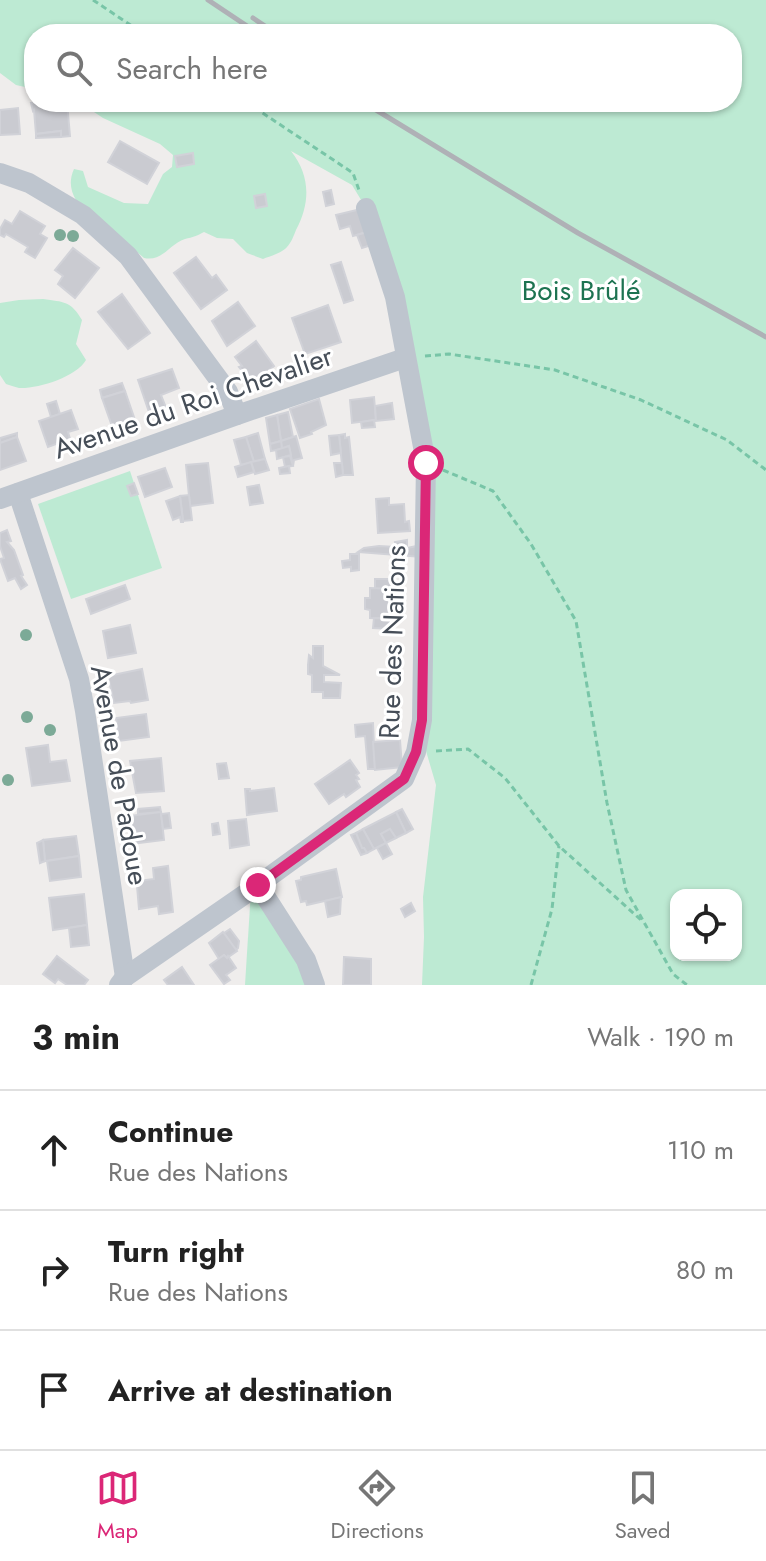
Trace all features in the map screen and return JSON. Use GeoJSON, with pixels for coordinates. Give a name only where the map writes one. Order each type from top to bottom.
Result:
{"type":"FeatureCollection","features":[{"type":"Feature","properties":{"kind":"street"},"geometry":{"type":"LineString","coordinates":[[0,173],[29,183],[83,215],[128,256],[228,392],[237,415]]}},
{"type":"Feature","properties":{"kind":"street","name":"Rue des Nations"},"geometry":{"type":"LineString","coordinates":[[122,981],[404,779],[416,752],[422,720],[426,463],[395,297],[366,208]]}},
{"type":"Feature","properties":{"kind":"street","name":"Avenue du Roi Chevalier"},"geometry":{"type":"LineString","coordinates":[[9,496],[405,358]]}},
{"type":"Feature","properties":{"kind":"street","name":"Avenue de Padoue"},"geometry":{"type":"LineString","coordinates":[[9,496],[79,679],[122,981]]}},
{"type":"Feature","properties":{"kind":"street"},"geometry":{"type":"LineString","coordinates":[[258,885],[306,960],[315,985]]}},
{"type":"Feature","properties":{"kind":"path"},"geometry":{"type":"LineString","coordinates":[[93,0],[129,24]]}},
{"type":"Feature","properties":{"kind":"path"},"geometry":{"type":"LineString","coordinates":[[261,112],[353,173],[366,208]]}},
{"type":"Feature","properties":{"kind":"path"},"geometry":{"type":"LineString","coordinates":[[405,358],[449,354],[555,370],[641,400],[727,440],[766,470]]}},
{"type":"Feature","properties":{"kind":"path"},"geometry":{"type":"LineString","coordinates":[[426,463],[493,491],[531,544],[576,621],[607,803],[626,890],[673,974],[687,985]]}},
{"type":"Feature","properties":{"kind":"path"},"geometry":{"type":"LineString","coordinates":[[416,752],[468,749],[505,778],[559,846],[644,922]]}},
{"type":"Feature","properties":{"kind":"path"},"geometry":{"type":"LineString","coordinates":[[531,985],[552,909],[559,846]]}},
{"type":"Feature","properties":{"kind":"green space","name":"Bois Brûlé"},"geometry":{"type":"Polygon","coordinates":[[[0,0],[766,0],[766,985],[422,985],[423,897],[436,785],[426,751],[426,470],[366,208],[352,185],[291,151],[305,179],[306,199],[301,220],[285,249],[263,259],[247,253],[233,239],[217,238],[204,232],[179,241],[151,259],[144,258],[76,200],[71,185],[74,169],[83,171],[88,187],[124,203],[148,204],[163,174],[172,167],[173,155],[160,144],[94,112],[742,112],[742,24],[24,24],[24,87],[16,85],[0,73],[0,0]]]}},
{"type":"Feature","properties":{"kind":"green space"},"geometry":{"type":"Polygon","coordinates":[[[43,299],[66,304],[78,314],[82,320],[76,344],[86,360],[74,372],[46,384],[19,388],[6,384],[0,375],[0,303],[43,299]]]}},
{"type":"Feature","properties":{"kind":"green space"},"geometry":{"type":"Polygon","coordinates":[[[130,471],[162,568],[71,599],[38,504],[130,471]]]}},
{"type":"Feature","properties":{"kind":"green space"},"geometry":{"type":"Polygon","coordinates":[[[251,890],[315,985],[245,985],[251,890]]]}},
{"type":"Feature","properties":{"kind":"building"},"geometry":{"type":"Polygon","coordinates":[[[18,108],[20,134],[0,135],[0,110],[18,108]]]}},
{"type":"Feature","properties":{"kind":"building"},"geometry":{"type":"Polygon","coordinates":[[[34,112],[68,112],[70,136],[61,137],[61,131],[36,134],[34,112]]]}},
{"type":"Feature","properties":{"kind":"building"},"geometry":{"type":"Polygon","coordinates":[[[61,131],[61,137],[36,138],[36,134],[61,131]]]}},
{"type":"Feature","properties":{"kind":"building"},"geometry":{"type":"Polygon","coordinates":[[[120,141],[159,163],[147,184],[108,162],[120,141]]]}},
{"type":"Feature","properties":{"kind":"building"},"geometry":{"type":"Polygon","coordinates":[[[193,153],[194,164],[177,167],[175,156],[193,153]]]}},
{"type":"Feature","properties":{"kind":"building"},"geometry":{"type":"Polygon","coordinates":[[[331,190],[334,204],[326,206],[323,192],[331,190]]]}},
{"type":"Feature","properties":{"kind":"building"},"geometry":{"type":"Polygon","coordinates":[[[265,194],[267,206],[256,208],[254,196],[265,194]]]}},
{"type":"Feature","properties":{"kind":"building"},"geometry":{"type":"Polygon","coordinates":[[[361,209],[367,232],[353,236],[350,226],[340,229],[336,215],[361,209]]]}},
{"type":"Feature","properties":{"kind":"building"},"geometry":{"type":"Polygon","coordinates":[[[20,211],[45,226],[40,234],[47,238],[35,258],[25,252],[28,247],[6,234],[4,237],[0,235],[5,220],[12,224],[20,211]]]}},
{"type":"Feature","properties":{"kind":"building"},"geometry":{"type":"Polygon","coordinates":[[[367,232],[371,245],[362,248],[357,235],[367,232]]]}},
{"type":"Feature","properties":{"kind":"building"},"geometry":{"type":"Polygon","coordinates":[[[73,248],[99,268],[75,298],[58,284],[63,276],[55,270],[73,248]]]}},
{"type":"Feature","properties":{"kind":"building"},"geometry":{"type":"Polygon","coordinates":[[[196,257],[212,278],[216,275],[227,290],[201,309],[174,273],[196,257]]]}},
{"type":"Feature","properties":{"kind":"building"},"geometry":{"type":"Polygon","coordinates":[[[341,262],[353,300],[344,303],[331,265],[341,262]]]}},
{"type":"Feature","properties":{"kind":"building"},"geometry":{"type":"Polygon","coordinates":[[[122,294],[150,333],[128,349],[98,312],[122,294]]]}},
{"type":"Feature","properties":{"kind":"building"},"geometry":{"type":"Polygon","coordinates":[[[238,302],[255,326],[227,346],[212,321],[238,302]]]}},
{"type":"Feature","properties":{"kind":"building"},"geometry":{"type":"Polygon","coordinates":[[[328,305],[341,342],[305,354],[292,318],[328,305]]]}},
{"type":"Feature","properties":{"kind":"building"},"geometry":{"type":"Polygon","coordinates":[[[256,341],[274,366],[253,384],[235,357],[256,341]]]}},
{"type":"Feature","properties":{"kind":"building"},"geometry":{"type":"Polygon","coordinates":[[[172,369],[179,388],[161,395],[167,410],[150,415],[138,380],[172,369]]]}},
{"type":"Feature","properties":{"kind":"building"},"geometry":{"type":"Polygon","coordinates":[[[122,383],[125,391],[102,398],[100,390],[122,383]]]}},
{"type":"Feature","properties":{"kind":"building"},"geometry":{"type":"Polygon","coordinates":[[[125,391],[135,420],[112,426],[102,398],[125,391]]]}},
{"type":"Feature","properties":{"kind":"building"},"geometry":{"type":"Polygon","coordinates":[[[374,397],[376,420],[352,423],[350,400],[374,397]]]}},
{"type":"Feature","properties":{"kind":"building"},"geometry":{"type":"Polygon","coordinates":[[[319,399],[326,425],[300,438],[290,409],[319,399]]]}},
{"type":"Feature","properties":{"kind":"building"},"geometry":{"type":"Polygon","coordinates":[[[56,401],[60,414],[51,417],[47,404],[56,401]]]}},
{"type":"Feature","properties":{"kind":"building"},"geometry":{"type":"Polygon","coordinates":[[[392,403],[394,419],[376,421],[375,406],[392,403]]]}},
{"type":"Feature","properties":{"kind":"building"},"geometry":{"type":"Polygon","coordinates":[[[71,410],[78,429],[68,432],[70,439],[48,447],[39,421],[71,410]]]}},
{"type":"Feature","properties":{"kind":"building"},"geometry":{"type":"Polygon","coordinates":[[[288,412],[293,437],[281,441],[277,415],[288,412]]]}},
{"type":"Feature","properties":{"kind":"building"},"geometry":{"type":"Polygon","coordinates":[[[277,415],[281,441],[270,444],[266,418],[277,415]]]}},
{"type":"Feature","properties":{"kind":"building"},"geometry":{"type":"Polygon","coordinates":[[[374,420],[375,427],[362,428],[361,422],[374,420]]]}},
{"type":"Feature","properties":{"kind":"building"},"geometry":{"type":"Polygon","coordinates":[[[17,433],[17,437],[0,443],[0,438],[17,433]]]}},
{"type":"Feature","properties":{"kind":"building"},"geometry":{"type":"Polygon","coordinates":[[[258,433],[265,459],[254,462],[246,437],[258,433]]]}},
{"type":"Feature","properties":{"kind":"building"},"geometry":{"type":"Polygon","coordinates":[[[345,434],[345,438],[349,437],[353,475],[343,475],[339,435],[345,434]]]}},
{"type":"Feature","properties":{"kind":"building"},"geometry":{"type":"Polygon","coordinates":[[[339,435],[341,453],[331,455],[329,436],[339,435]]]}},
{"type":"Feature","properties":{"kind":"building"},"geometry":{"type":"Polygon","coordinates":[[[296,436],[302,458],[294,460],[293,466],[289,446],[282,449],[281,441],[296,436]]]}},
{"type":"Feature","properties":{"kind":"building"},"geometry":{"type":"Polygon","coordinates":[[[17,437],[26,461],[0,470],[0,443],[17,437]]]}},
{"type":"Feature","properties":{"kind":"building"},"geometry":{"type":"Polygon","coordinates":[[[246,437],[254,462],[241,465],[234,440],[246,437]]]}},
{"type":"Feature","properties":{"kind":"building"},"geometry":{"type":"Polygon","coordinates":[[[281,441],[282,449],[271,451],[270,444],[281,441]]]}},
{"type":"Feature","properties":{"kind":"building"},"geometry":{"type":"Polygon","coordinates":[[[289,446],[291,455],[277,459],[276,450],[289,446]]]}},
{"type":"Feature","properties":{"kind":"building"},"geometry":{"type":"Polygon","coordinates":[[[290,456],[293,466],[285,467],[283,457],[290,456]]]}},
{"type":"Feature","properties":{"kind":"building"},"geometry":{"type":"Polygon","coordinates":[[[265,459],[269,470],[255,474],[251,462],[265,459]]]}},
{"type":"Feature","properties":{"kind":"building"},"geometry":{"type":"Polygon","coordinates":[[[251,462],[254,472],[238,477],[235,467],[251,462]]]}},
{"type":"Feature","properties":{"kind":"building"},"geometry":{"type":"Polygon","coordinates":[[[208,463],[213,503],[190,506],[186,465],[208,463]]]}},
{"type":"Feature","properties":{"kind":"building"},"geometry":{"type":"Polygon","coordinates":[[[334,463],[342,463],[343,475],[336,477],[334,463]]]}},
{"type":"Feature","properties":{"kind":"building"},"geometry":{"type":"Polygon","coordinates":[[[289,466],[290,473],[280,474],[279,468],[289,466]]]}},
{"type":"Feature","properties":{"kind":"building"},"geometry":{"type":"Polygon","coordinates":[[[165,468],[172,487],[145,497],[138,477],[165,468]]]}},
{"type":"Feature","properties":{"kind":"building"},"geometry":{"type":"Polygon","coordinates":[[[134,483],[138,494],[131,496],[127,486],[134,483]]]}},
{"type":"Feature","properties":{"kind":"building"},"geometry":{"type":"Polygon","coordinates":[[[259,485],[263,503],[250,505],[247,487],[259,485]]]}},
{"type":"Feature","properties":{"kind":"building"},"geometry":{"type":"Polygon","coordinates":[[[189,495],[192,520],[183,521],[180,496],[189,495]]]}},
{"type":"Feature","properties":{"kind":"building"},"geometry":{"type":"Polygon","coordinates":[[[180,496],[183,522],[180,517],[173,520],[166,501],[180,496]]]}},
{"type":"Feature","properties":{"kind":"building"},"geometry":{"type":"Polygon","coordinates":[[[389,498],[389,505],[404,504],[405,522],[409,521],[410,531],[378,533],[376,499],[389,498]]]}},
{"type":"Feature","properties":{"kind":"building"},"geometry":{"type":"Polygon","coordinates":[[[7,530],[11,541],[7,542],[14,550],[21,576],[27,585],[21,589],[15,578],[8,581],[0,559],[4,558],[0,533],[7,530]]]}},
{"type":"Feature","properties":{"kind":"building"},"geometry":{"type":"Polygon","coordinates":[[[407,540],[407,548],[417,546],[421,557],[358,552],[379,546],[396,547],[395,542],[407,540]]]}},
{"type":"Feature","properties":{"kind":"building"},"geometry":{"type":"Polygon","coordinates":[[[350,554],[359,554],[359,570],[343,568],[342,561],[350,560],[350,554]]]}},
{"type":"Feature","properties":{"kind":"building"},"geometry":{"type":"Polygon","coordinates":[[[375,579],[394,579],[393,589],[375,589],[375,579]]]}},
{"type":"Feature","properties":{"kind":"building"},"geometry":{"type":"Polygon","coordinates":[[[125,585],[130,599],[91,614],[86,599],[125,585]]]}},
{"type":"Feature","properties":{"kind":"building"},"geometry":{"type":"Polygon","coordinates":[[[370,588],[395,589],[394,619],[370,618],[370,610],[365,609],[365,598],[370,598],[370,588]]]}},
{"type":"Feature","properties":{"kind":"building"},"geometry":{"type":"Polygon","coordinates":[[[374,618],[393,619],[392,629],[373,628],[374,618]]]}},
{"type":"Feature","properties":{"kind":"building"},"geometry":{"type":"Polygon","coordinates":[[[130,625],[136,653],[108,658],[103,631],[130,625]]]}},
{"type":"Feature","properties":{"kind":"building"},"geometry":{"type":"Polygon","coordinates":[[[313,646],[323,646],[323,666],[340,675],[324,675],[324,682],[341,683],[340,698],[323,698],[323,692],[312,692],[312,675],[308,674],[308,665],[309,655],[313,658],[313,646]]]}},
{"type":"Feature","properties":{"kind":"building"},"geometry":{"type":"Polygon","coordinates":[[[142,669],[148,700],[114,703],[108,676],[142,669]]]}},
{"type":"Feature","properties":{"kind":"building"},"geometry":{"type":"Polygon","coordinates":[[[146,714],[149,737],[119,741],[116,718],[146,714]]]}},
{"type":"Feature","properties":{"kind":"building"},"geometry":{"type":"Polygon","coordinates":[[[373,723],[375,769],[368,769],[365,736],[356,737],[355,725],[373,723]]]}},
{"type":"Feature","properties":{"kind":"building"},"geometry":{"type":"Polygon","coordinates":[[[400,740],[402,767],[375,770],[373,742],[400,740]]]}},
{"type":"Feature","properties":{"kind":"building"},"geometry":{"type":"Polygon","coordinates":[[[48,745],[50,762],[66,760],[70,781],[32,786],[26,748],[48,745]]]}},
{"type":"Feature","properties":{"kind":"building"},"geometry":{"type":"Polygon","coordinates":[[[161,758],[164,791],[136,793],[130,761],[161,758]]]}},
{"type":"Feature","properties":{"kind":"building"},"geometry":{"type":"Polygon","coordinates":[[[350,760],[359,773],[356,780],[360,787],[329,804],[315,784],[350,760]]]}},
{"type":"Feature","properties":{"kind":"building"},"geometry":{"type":"Polygon","coordinates":[[[226,763],[229,778],[219,779],[217,764],[226,763]]]}},
{"type":"Feature","properties":{"kind":"building"},"geometry":{"type":"Polygon","coordinates":[[[274,788],[277,811],[247,815],[245,789],[274,788]]]}},
{"type":"Feature","properties":{"kind":"building"},"geometry":{"type":"Polygon","coordinates":[[[160,807],[161,812],[138,814],[138,809],[160,807]]]}},
{"type":"Feature","properties":{"kind":"building"},"geometry":{"type":"Polygon","coordinates":[[[402,809],[413,829],[406,833],[396,812],[402,809]]]}},
{"type":"Feature","properties":{"kind":"building"},"geometry":{"type":"Polygon","coordinates":[[[161,812],[164,840],[132,844],[129,816],[161,812]]]}},
{"type":"Feature","properties":{"kind":"building"},"geometry":{"type":"Polygon","coordinates":[[[396,812],[406,833],[396,838],[390,829],[381,834],[386,843],[374,849],[363,829],[396,812]]]}},
{"type":"Feature","properties":{"kind":"building"},"geometry":{"type":"Polygon","coordinates":[[[169,813],[171,828],[163,829],[161,814],[169,813]]]}},
{"type":"Feature","properties":{"kind":"building"},"geometry":{"type":"Polygon","coordinates":[[[246,819],[249,845],[230,848],[228,821],[246,819]]]}},
{"type":"Feature","properties":{"kind":"building"},"geometry":{"type":"Polygon","coordinates":[[[218,823],[220,834],[213,835],[212,824],[218,823]]]}},
{"type":"Feature","properties":{"kind":"building"},"geometry":{"type":"Polygon","coordinates":[[[363,829],[374,849],[367,853],[356,833],[363,829]]]}},
{"type":"Feature","properties":{"kind":"building"},"geometry":{"type":"Polygon","coordinates":[[[390,829],[396,838],[386,843],[381,834],[390,829]]]}},
{"type":"Feature","properties":{"kind":"building"},"geometry":{"type":"Polygon","coordinates":[[[356,833],[367,853],[361,855],[351,835],[356,833]]]}},
{"type":"Feature","properties":{"kind":"building"},"geometry":{"type":"Polygon","coordinates":[[[76,836],[79,856],[45,861],[43,840],[76,836]]]}},
{"type":"Feature","properties":{"kind":"building"},"geometry":{"type":"Polygon","coordinates":[[[43,840],[45,861],[40,863],[37,843],[43,840]]]}},
{"type":"Feature","properties":{"kind":"building"},"geometry":{"type":"Polygon","coordinates":[[[386,843],[392,854],[383,859],[377,848],[386,843]]]}},
{"type":"Feature","properties":{"kind":"building"},"geometry":{"type":"Polygon","coordinates":[[[79,856],[81,877],[50,881],[47,861],[79,856]]]}},
{"type":"Feature","properties":{"kind":"building"},"geometry":{"type":"Polygon","coordinates":[[[168,866],[173,912],[159,914],[158,906],[139,909],[139,881],[154,879],[153,868],[168,866]]]}},
{"type":"Feature","properties":{"kind":"building"},"geometry":{"type":"Polygon","coordinates":[[[336,869],[342,897],[307,905],[306,901],[301,902],[296,881],[336,869]]]}},
{"type":"Feature","properties":{"kind":"building"},"geometry":{"type":"Polygon","coordinates":[[[84,894],[87,925],[53,930],[49,898],[84,894]]]}},
{"type":"Feature","properties":{"kind":"building"},"geometry":{"type":"Polygon","coordinates":[[[341,897],[340,914],[328,917],[325,901],[341,897]]]}},
{"type":"Feature","properties":{"kind":"building"},"geometry":{"type":"Polygon","coordinates":[[[411,903],[415,911],[405,917],[401,909],[411,903]]]}},
{"type":"Feature","properties":{"kind":"building"},"geometry":{"type":"Polygon","coordinates":[[[87,925],[89,945],[71,947],[69,928],[87,925]]]}},
{"type":"Feature","properties":{"kind":"building"},"geometry":{"type":"Polygon","coordinates":[[[230,929],[239,941],[236,950],[224,933],[230,929]]]}},
{"type":"Feature","properties":{"kind":"building"},"geometry":{"type":"Polygon","coordinates":[[[223,932],[237,951],[219,959],[209,943],[223,932]]]}},
{"type":"Feature","properties":{"kind":"building"},"geometry":{"type":"Polygon","coordinates":[[[224,955],[236,968],[226,975],[230,980],[224,984],[210,965],[224,955]]]}},
{"type":"Feature","properties":{"kind":"building"},"geometry":{"type":"Polygon","coordinates":[[[57,956],[88,980],[84,985],[67,985],[58,979],[55,983],[43,974],[57,956]]]}},
{"type":"Feature","properties":{"kind":"building"},"geometry":{"type":"Polygon","coordinates":[[[344,957],[371,959],[371,985],[343,985],[344,957]]]}},
{"type":"Feature","properties":{"kind":"building"},"geometry":{"type":"Polygon","coordinates":[[[182,967],[194,985],[168,985],[164,980],[182,967]]]}},
{"type":"Feature","properties":{"kind":"railway"},"geometry":{"type":"LineString","coordinates":[[208,0],[244,24]]}},
{"type":"Feature","properties":{"kind":"railway"},"geometry":{"type":"LineString","coordinates":[[253,18],[262,24]]}},
{"type":"Feature","properties":{"kind":"railway"},"geometry":{"type":"LineString","coordinates":[[379,112],[578,233],[766,337]]}},
{"type":"Feature","properties":{"kind":"route"},"geometry":{"type":"LineString","coordinates":[[258,885],[404,779],[416,752],[422,720],[426,463]]}}]}
